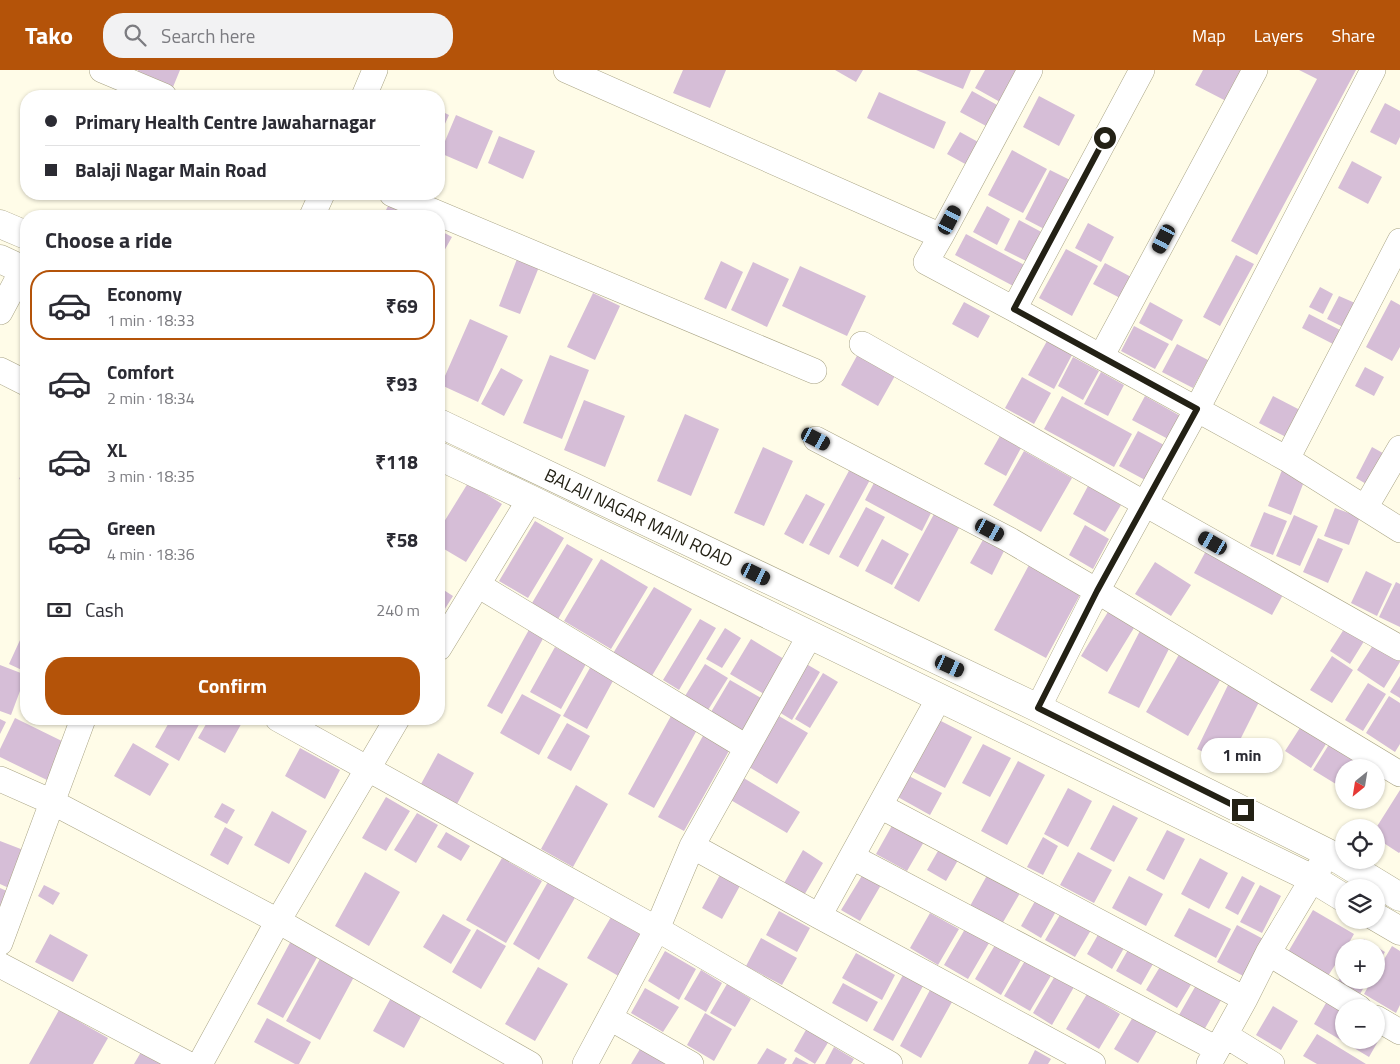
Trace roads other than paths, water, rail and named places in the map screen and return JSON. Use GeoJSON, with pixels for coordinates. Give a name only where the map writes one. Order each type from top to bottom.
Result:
{"type":"FeatureCollection","features":[{"type":"Feature","properties":{"kind":"street"},"geometry":{"type":"LineString","coordinates":[[102,70],[150,90]]}},
{"type":"Feature","properties":{"kind":"street"},"geometry":{"type":"LineString","coordinates":[[367,90],[375,70]]}},
{"type":"Feature","properties":{"kind":"street"},"geometry":{"type":"LineString","coordinates":[[566,70],[942,236]]}},
{"type":"Feature","properties":{"kind":"street"},"geometry":{"type":"LineString","coordinates":[[1030,70],[942,236],[926,262],[1287,459],[1400,530]]}},
{"type":"Feature","properties":{"kind":"street"},"geometry":{"type":"LineString","coordinates":[[1014,309],[1142,70]]}},
{"type":"Feature","properties":{"kind":"street"},"geometry":{"type":"LineString","coordinates":[[1101,357],[1255,70]]}},
{"type":"Feature","properties":{"kind":"street"},"geometry":{"type":"LineString","coordinates":[[1038,708],[1097,591],[1197,409],[1374,70]]}},
{"type":"Feature","properties":{"kind":"street"},"geometry":{"type":"LineString","coordinates":[[406,200],[430,210]]}},
{"type":"Feature","properties":{"kind":"street"},"geometry":{"type":"LineString","coordinates":[[445,216],[814,371]]}},
{"type":"Feature","properties":{"kind":"street"},"geometry":{"type":"LineString","coordinates":[[0,224],[20,232]]}},
{"type":"Feature","properties":{"kind":"street"},"geometry":{"type":"LineString","coordinates":[[1287,459],[1400,241]]}},
{"type":"Feature","properties":{"kind":"street"},"geometry":{"type":"LineString","coordinates":[[0,312],[16,266]]}},
{"type":"Feature","properties":{"kind":"street"},"geometry":{"type":"LineString","coordinates":[[862,344],[1400,648]]}},
{"type":"Feature","properties":{"kind":"street"},"geometry":{"type":"LineString","coordinates":[[0,370],[20,380]]}},
{"type":"Feature","properties":{"kind":"street","name":"BALAJI NAGAR MAIN ROAD"},"geometry":{"type":"LineString","coordinates":[[445,426],[1038,708],[1328,853],[1400,897]]}},
{"type":"Feature","properties":{"kind":"street"},"geometry":{"type":"LineString","coordinates":[[816,439],[1008,539],[1400,774]]}},
{"type":"Feature","properties":{"kind":"street"},"geometry":{"type":"LineString","coordinates":[[1365,508],[1400,448]]}},
{"type":"Feature","properties":{"kind":"street"},"geometry":{"type":"LineString","coordinates":[[445,459],[1313,880],[1335,893]]}},
{"type":"Feature","properties":{"kind":"street"},"geometry":{"type":"LineString","coordinates":[[445,634],[478,585],[530,499]]}},
{"type":"Feature","properties":{"kind":"street"},"geometry":{"type":"LineString","coordinates":[[478,585],[746,747]]}},
{"type":"Feature","properties":{"kind":"street"},"geometry":{"type":"LineString","coordinates":[[585,1064],[658,929],[692,846],[810,635]]}},
{"type":"Feature","properties":{"kind":"street"},"geometry":{"type":"LineString","coordinates":[[819,916],[939,698]]}},
{"type":"Feature","properties":{"kind":"street"},"geometry":{"type":"LineString","coordinates":[[0,943],[82,725]]}},
{"type":"Feature","properties":{"kind":"street"},"geometry":{"type":"LineString","coordinates":[[289,725],[658,929],[890,1064]]}},
{"type":"Feature","properties":{"kind":"street"},"geometry":{"type":"LineString","coordinates":[[200,1064],[278,921],[392,725]]}},
{"type":"Feature","properties":{"kind":"street"},"geometry":{"type":"LineString","coordinates":[[0,779],[52,802],[278,921],[530,1064]]}},
{"type":"Feature","properties":{"kind":"street"},"geometry":{"type":"LineString","coordinates":[[880,806],[1245,998]]}},
{"type":"Feature","properties":{"kind":"street"},"geometry":{"type":"LineString","coordinates":[[692,846],[1093,1064]]}},
{"type":"Feature","properties":{"kind":"street"},"geometry":{"type":"LineString","coordinates":[[1217,1050],[1268,953],[1328,853]]}},
{"type":"Feature","properties":{"kind":"street"},"geometry":{"type":"LineString","coordinates":[[852,857],[1217,1050],[1272,1064]]}},
{"type":"Feature","properties":{"kind":"street"},"geometry":{"type":"LineString","coordinates":[[1385,923],[1400,932]]}},
{"type":"Feature","properties":{"kind":"street"},"geometry":{"type":"LineString","coordinates":[[1268,953],[1344,999]]}},
{"type":"Feature","properties":{"kind":"street"},"geometry":{"type":"LineString","coordinates":[[0,965],[188,1064]]}},
{"type":"Feature","properties":{"kind":"street"},"geometry":{"type":"LineString","coordinates":[[610,1018],[691,1064]]}},
{"type":"Feature","properties":{"kind":"street"},"geometry":{"type":"LineString","coordinates":[[1385,1023],[1400,1032]]}}]}
